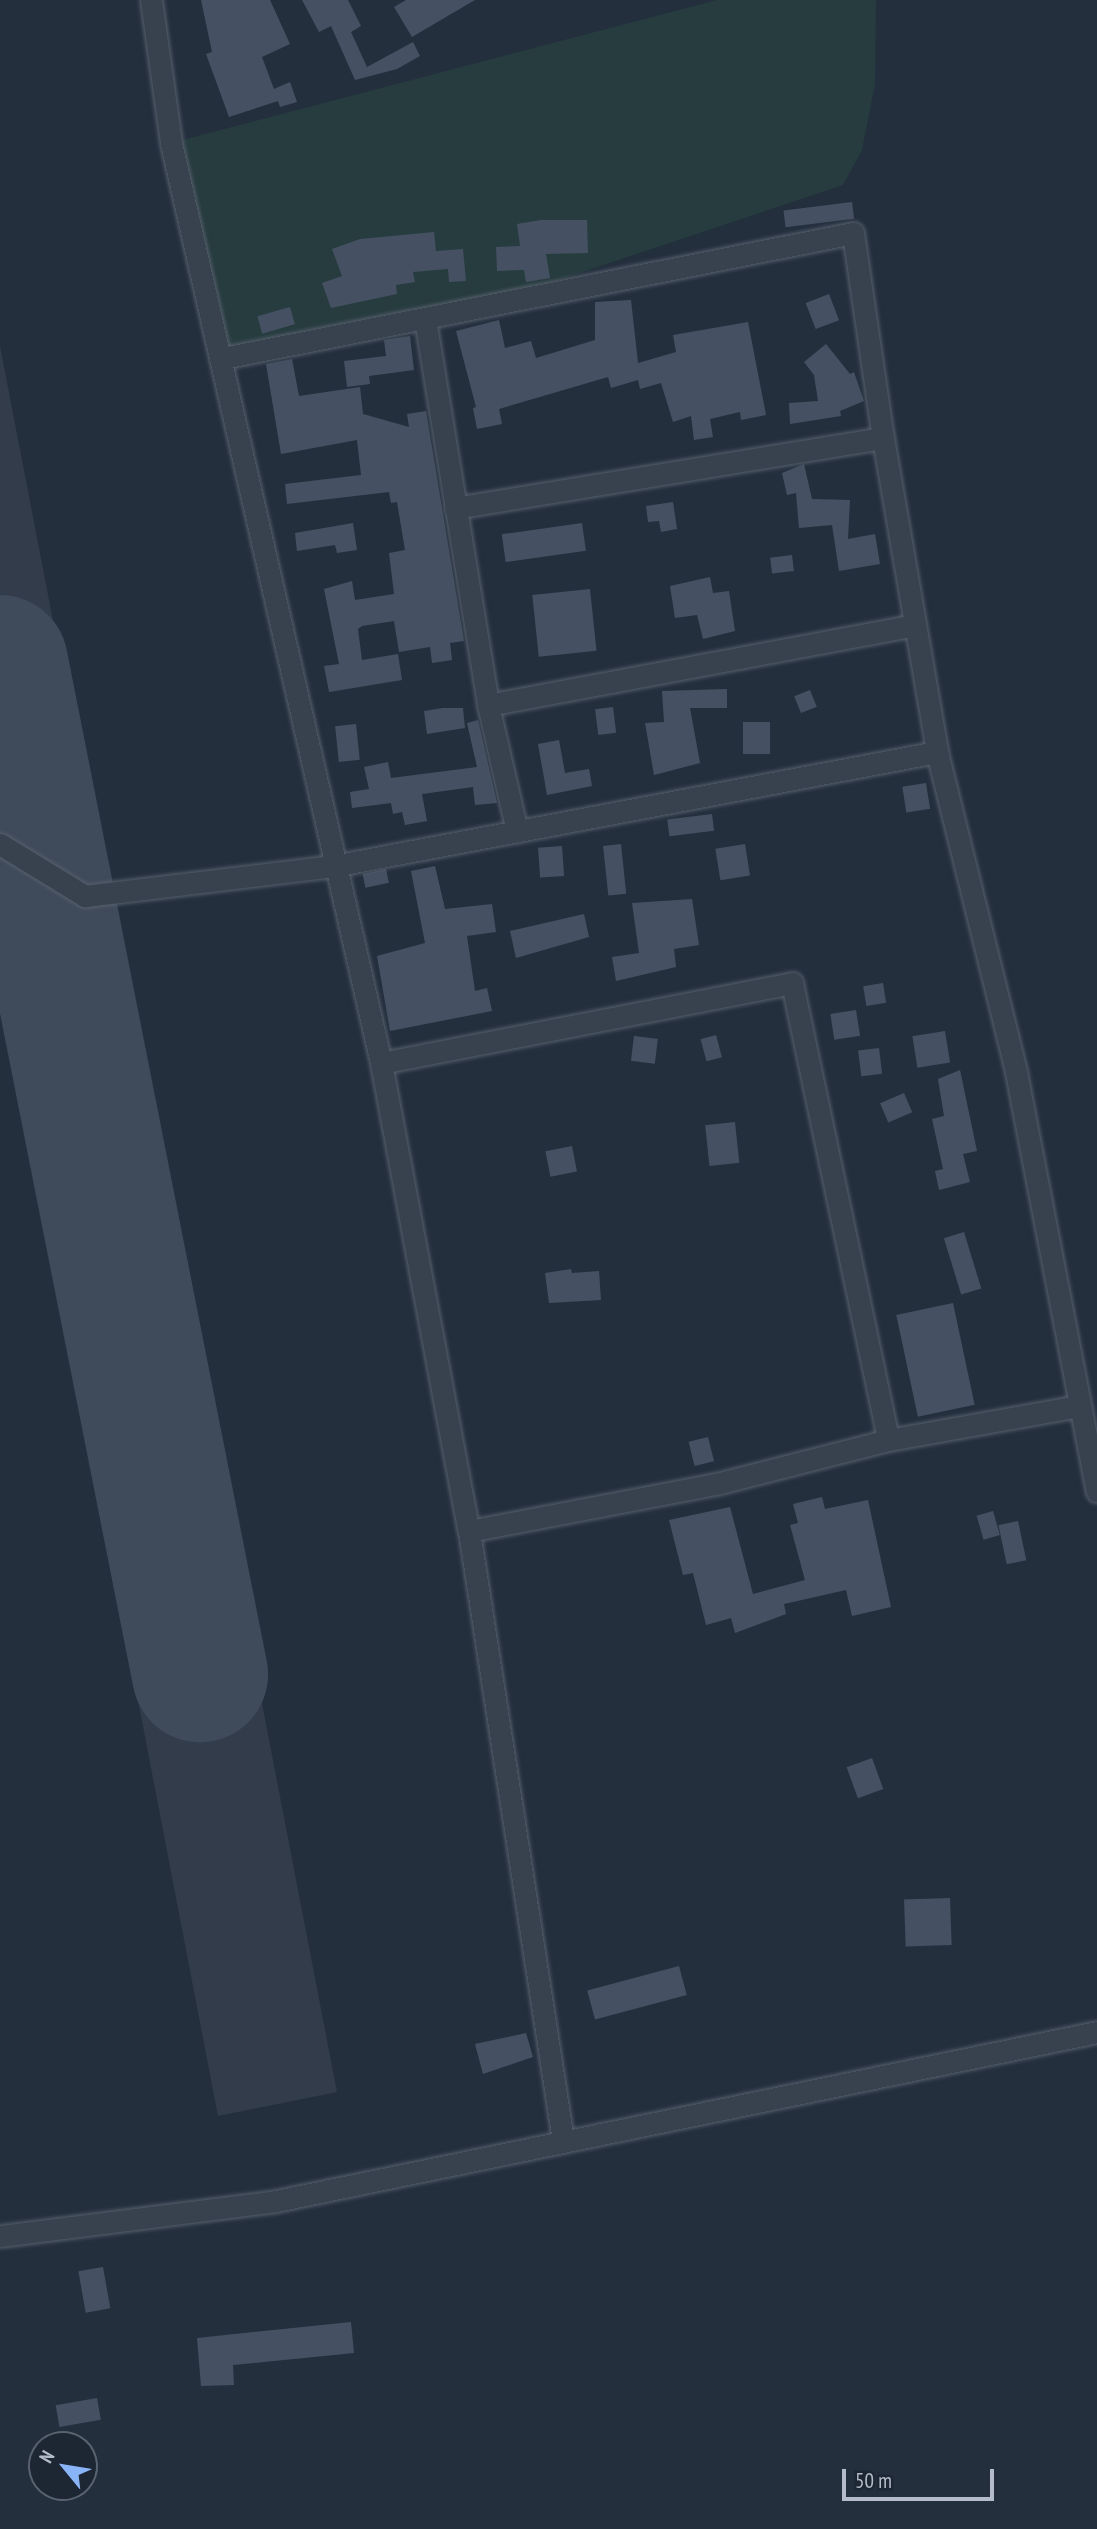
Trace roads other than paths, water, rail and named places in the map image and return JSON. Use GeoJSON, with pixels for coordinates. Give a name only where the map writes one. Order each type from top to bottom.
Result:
{"type":"FeatureCollection","features":[{"type":"Feature","properties":{"kind":"street"},"geometry":{"type":"LineString","coordinates":[[151,0],[171,143],[223,358],[333,866],[381,1063],[469,1531],[563,2140]]}},
{"type":"Feature","properties":{"kind":"street"},"geometry":{"type":"LineString","coordinates":[[223,358],[853,233],[883,438],[937,752],[1016,1073],[1097,1491]]}},
{"type":"Feature","properties":{"kind":"street"},"geometry":{"type":"LineString","coordinates":[[425,319],[488,705],[517,832]]}},
{"type":"Feature","properties":{"kind":"street"},"geometry":{"type":"LineString","coordinates":[[455,508],[883,438]]}},
{"type":"Feature","properties":{"kind":"street"},"geometry":{"type":"LineString","coordinates":[[488,705],[914,625]]}},
{"type":"Feature","properties":{"kind":"street"},"geometry":{"type":"LineString","coordinates":[[0,844],[85,896],[333,866],[937,752]]}},
{"type":"Feature","properties":{"kind":"street"},"geometry":{"type":"LineString","coordinates":[[381,1063],[792,983],[888,1440]]}},
{"type":"Feature","properties":{"kind":"street"},"geometry":{"type":"LineString","coordinates":[[469,1531],[716,1484],[888,1440],[1079,1406]]}},
{"type":"Feature","properties":{"kind":"street"},"geometry":{"type":"LineString","coordinates":[[0,2236],[276,2201],[1097,2032]]}}]}
